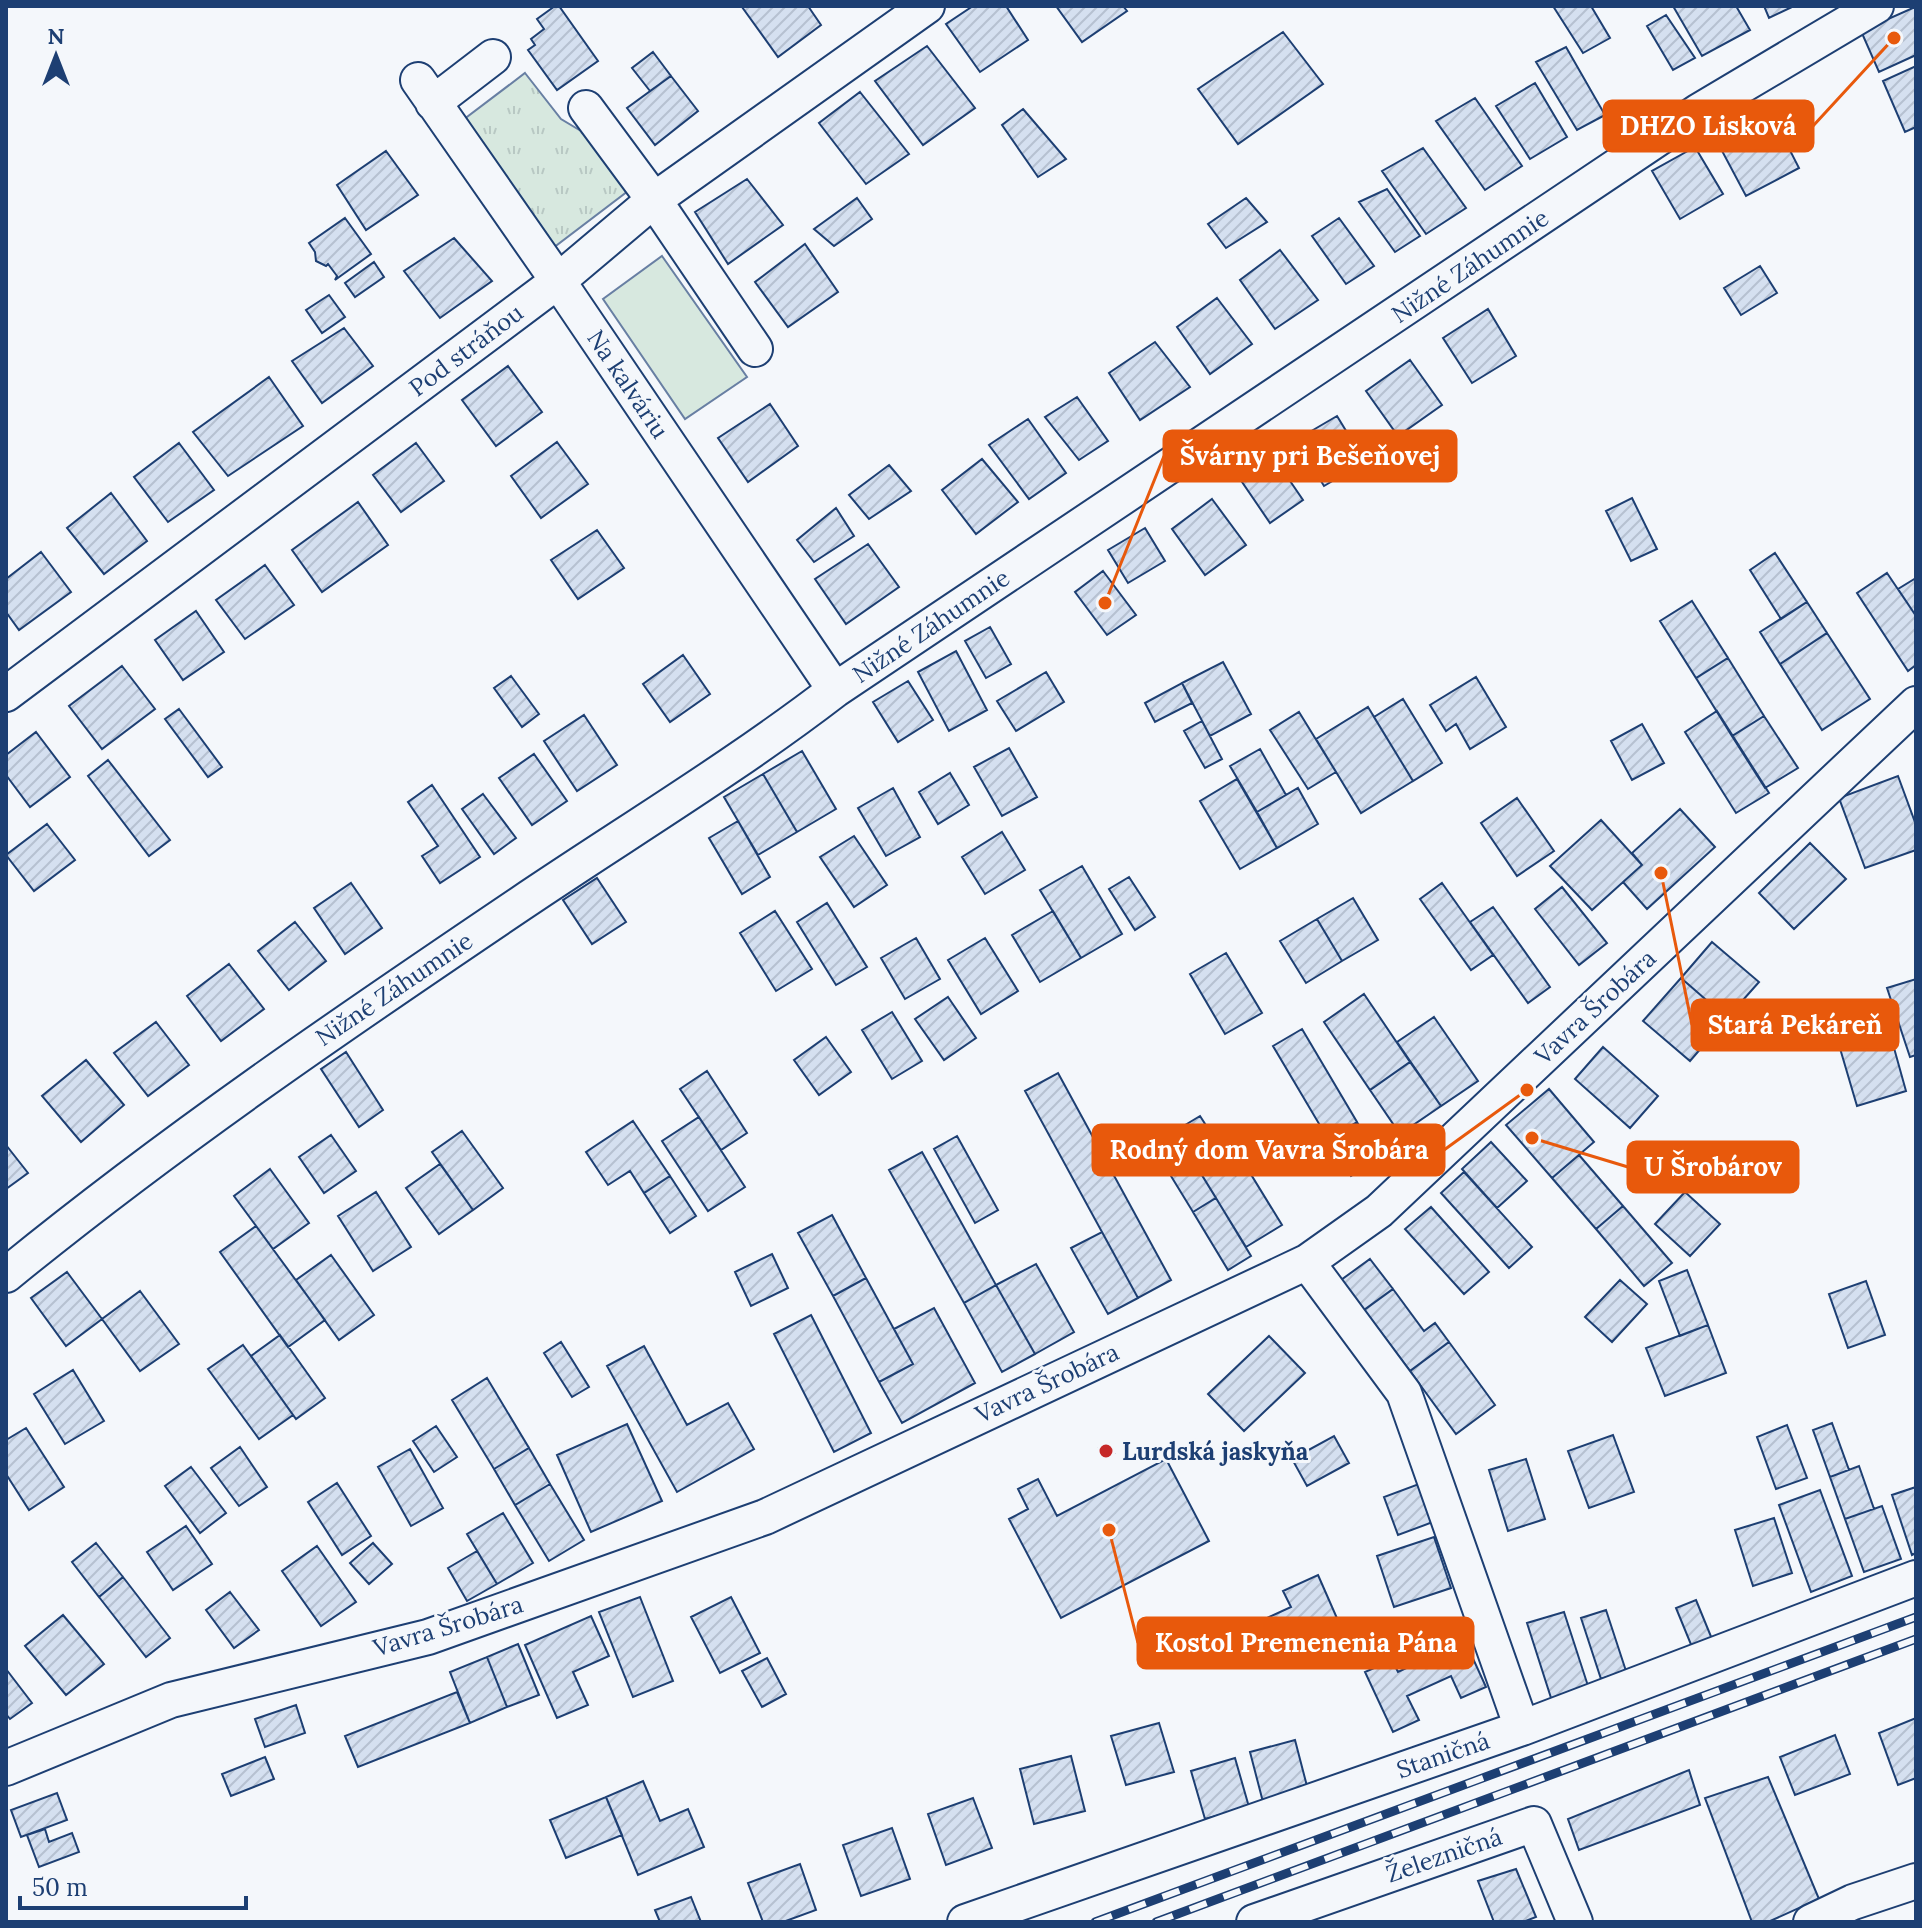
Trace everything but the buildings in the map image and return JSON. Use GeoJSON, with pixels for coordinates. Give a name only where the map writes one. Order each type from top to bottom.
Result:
{"type":"FeatureCollection","features":[{"type":"Feature","properties":{"kind":"street","name":"Pod stráňou"},"geometry":{"type":"LineString","coordinates":[[6,694],[558,281],[654,200],[927,6]]}},
{"type":"Feature","properties":{"kind":"street","name":"Nižné Záhumnie"},"geometry":{"type":"LineString","coordinates":[[6,1275],[235,1098],[520,903],[791,724],[835,690],[1699,111],[1876,6]]}},
{"type":"Feature","properties":{"kind":"street","name":"Na kalváriu"},"geometry":{"type":"LineString","coordinates":[[493,57],[425,92],[558,281],[835,690]]}},
{"type":"Feature","properties":{"kind":"street"},"geometry":{"type":"LineString","coordinates":[[586,108],[654,200],[755,349]]}},
{"type":"Feature","properties":{"kind":"street","name":"Vavra Šrobára"},"geometry":{"type":"LineString","coordinates":[[6,1768],[171,1700],[428,1637],[765,1517],[1307,1262],[1379,1211],[1916,704]]}},
{"type":"Feature","properties":{"kind":"street"},"geometry":{"type":"LineString","coordinates":[[1307,1262],[1404,1393],[1522,1728]]}},
{"type":"Feature","properties":{"kind":"street","name":"Staničná"},"geometry":{"type":"LineString","coordinates":[[965,1922],[1522,1728],[1916,1578]]}},
{"type":"Feature","properties":{"kind":"street","name":"Železničná"},"geometry":{"type":"LineString","coordinates":[[1254,1922],[1534,1824],[1575,1922]]}},
{"type":"Feature","properties":{"kind":"street"},"geometry":{"type":"LineString","coordinates":[[1811,1922],[1853,1902],[1916,1881]]}},
{"type":"Feature","properties":{"kind":"green space"},"geometry":{"type":"Polygon","coordinates":[[[525,73],[561,119],[586,134],[628,191],[553,248],[463,120],[525,73]]]}},
{"type":"Feature","properties":{"kind":"green space"},"geometry":{"type":"Polygon","coordinates":[[[662,256],[747,377],[685,419],[603,299],[662,256]]]}},
{"type":"Feature","properties":{"kind":"railway"},"geometry":{"type":"LineString","coordinates":[[1095,1922],[1916,1617]]}},
{"type":"Feature","properties":{"kind":"railway"},"geometry":{"type":"LineString","coordinates":[[1156,1922],[1916,1639]]}},
{"type":"Feature","properties":{"kind":"place","name":"DHZO Lisková"},"geometry":{"type":"Point","coordinates":[1894,38]}},
{"type":"Feature","properties":{"kind":"place","name":"Švárny pri Bešeňovej"},"geometry":{"type":"Point","coordinates":[1105,603]}},
{"type":"Feature","properties":{"kind":"place","name":"Stará Pekáreň"},"geometry":{"type":"Point","coordinates":[1661,873]}},
{"type":"Feature","properties":{"kind":"place","name":"Rodný dom Vavra Šrobára"},"geometry":{"type":"Point","coordinates":[1527,1090]}},
{"type":"Feature","properties":{"kind":"place","name":"U Šrobárov"},"geometry":{"type":"Point","coordinates":[1532,1138]}},
{"type":"Feature","properties":{"kind":"place","name":"Lurdská jaskyňa"},"geometry":{"type":"Point","coordinates":[1106,1451]}},
{"type":"Feature","properties":{"kind":"place","name":"Kostol Premenenia Pána"},"geometry":{"type":"Point","coordinates":[1109,1530]}}]}
